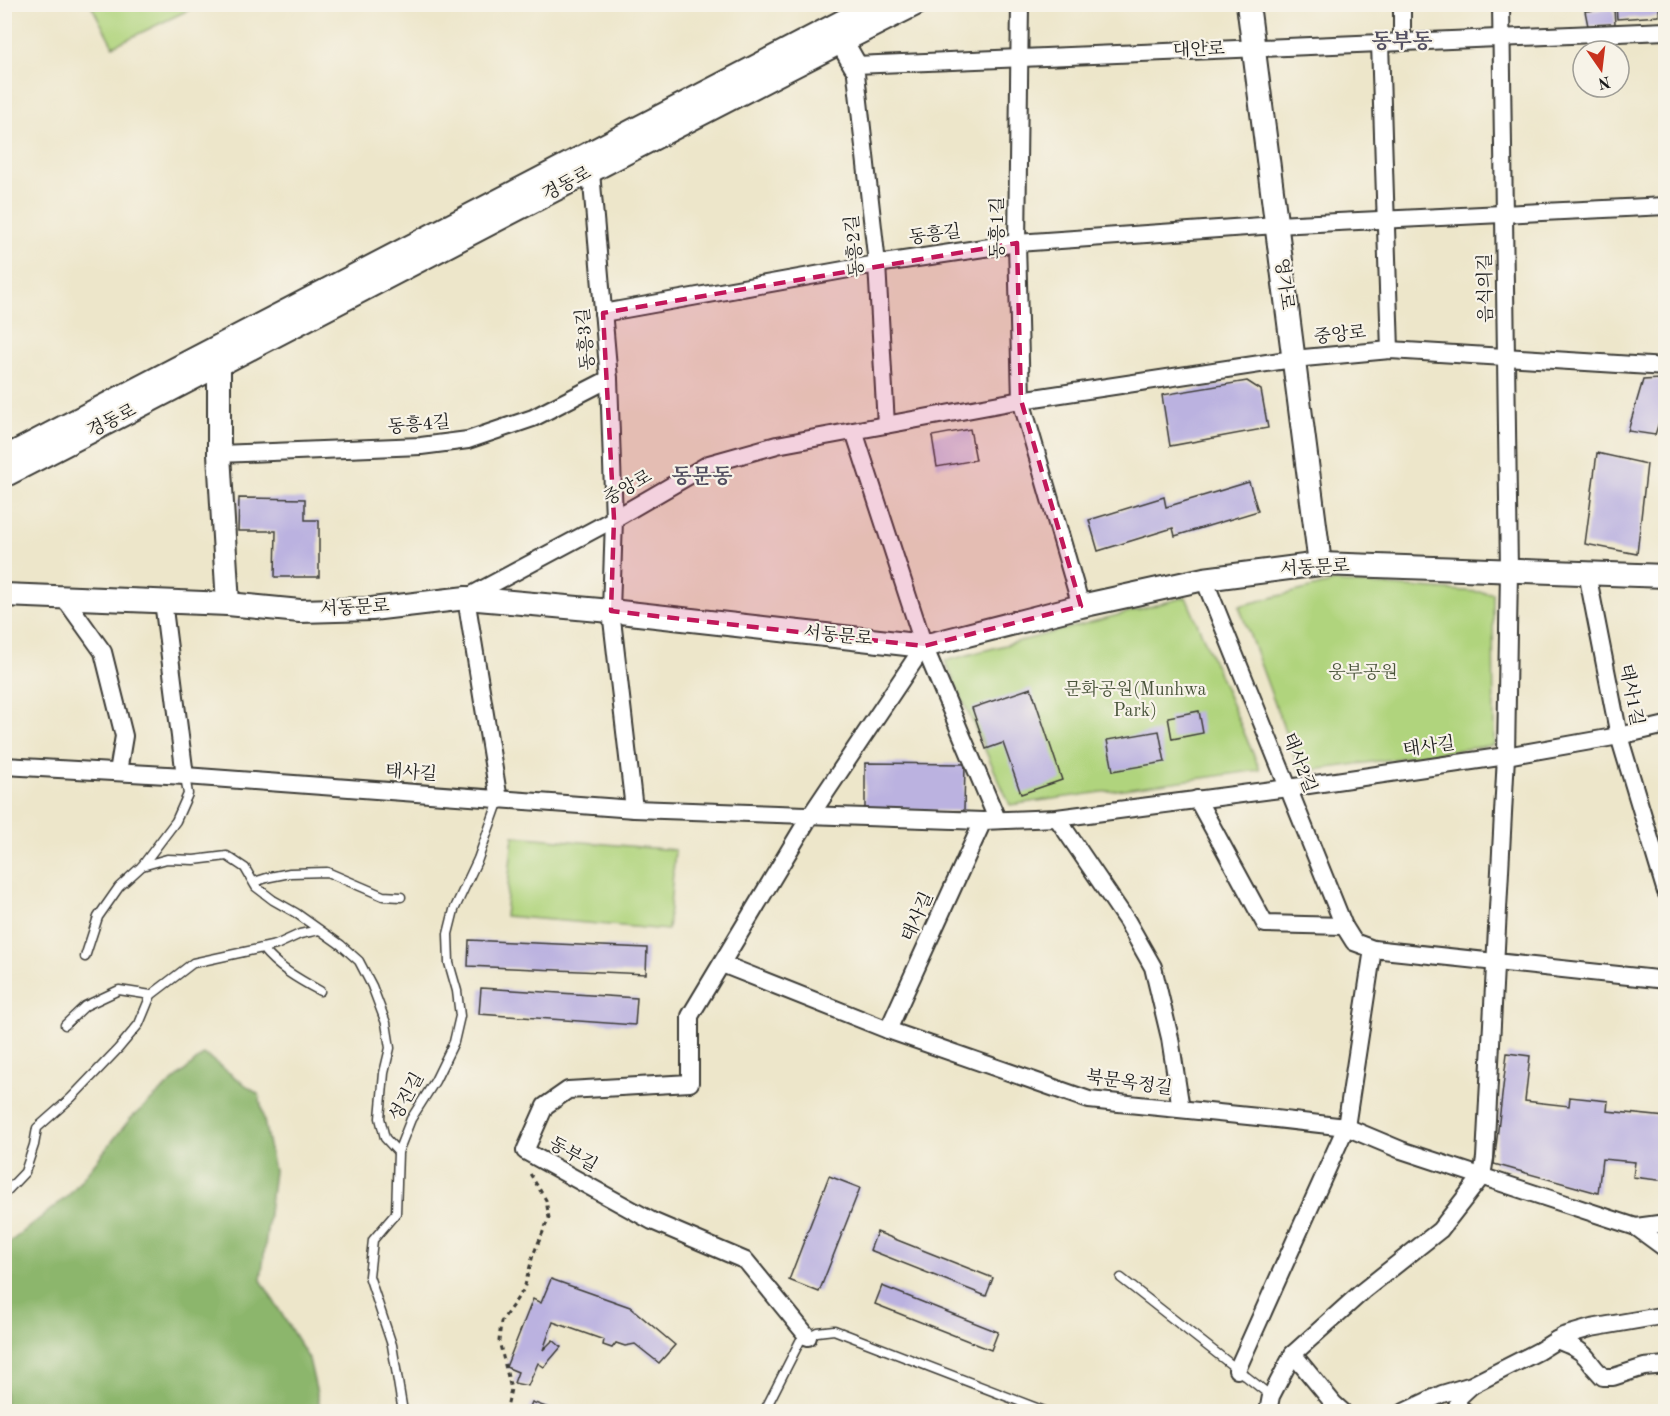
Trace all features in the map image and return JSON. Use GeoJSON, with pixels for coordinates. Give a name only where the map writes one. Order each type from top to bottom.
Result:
{"type":"FeatureCollection","features":[{"type":"Feature","properties":{"kind":"street","name":"경동로"},"geometry":{"type":"LineString","coordinates":[[837,34],[876,4]]}},
{"type":"Feature","properties":{"kind":"street","name":"경동로"},"geometry":{"type":"LineString","coordinates":[[4,476],[215,359],[837,34],[915,4]]}},
{"type":"Feature","properties":{"kind":"street"},"geometry":{"type":"LineString","coordinates":[[1019,57],[1020,4]]}},
{"type":"Feature","properties":{"kind":"street","name":"영가로"},"geometry":{"type":"LineString","coordinates":[[1248,4],[1320,564]]}},
{"type":"Feature","properties":{"kind":"street"},"geometry":{"type":"LineString","coordinates":[[1402,4],[1402,42]]}},
{"type":"Feature","properties":{"kind":"street","name":"음식의길"},"geometry":{"type":"LineString","coordinates":[[1495,962],[1506,756],[1509,570],[1501,4]]}},
{"type":"Feature","properties":{"kind":"street","name":"대안로"},"geometry":{"type":"LineString","coordinates":[[855,65],[1665,31]]}},
{"type":"Feature","properties":{"kind":"street"},"geometry":{"type":"LineString","coordinates":[[837,34],[855,65]]}},
{"type":"Feature","properties":{"kind":"street"},"geometry":{"type":"LineString","coordinates":[[1380,43],[1389,350]]}},
{"type":"Feature","properties":{"kind":"street","name":"동흥1길"},"geometry":{"type":"LineString","coordinates":[[1019,57],[1017,243],[1021,400]]}},
{"type":"Feature","properties":{"kind":"street","name":"동흥2길"},"geometry":{"type":"LineString","coordinates":[[855,65],[877,264],[885,425]]}},
{"type":"Feature","properties":{"kind":"street","name":"동흥3길"},"geometry":{"type":"LineString","coordinates":[[587,164],[609,379],[614,519],[611,611]]}},
{"type":"Feature","properties":{"kind":"street","name":"동흥길"},"geometry":{"type":"LineString","coordinates":[[603,313],[877,264],[1017,243],[1276,225],[1665,206]]}},
{"type":"Feature","properties":{"kind":"street","name":"중앙로"},"geometry":{"type":"LineString","coordinates":[[466,598],[614,519],[709,464],[777,445],[1021,400],[1293,359],[1389,350],[1665,367]]}},
{"type":"Feature","properties":{"kind":"street","name":"경동로"},"geometry":{"type":"LineString","coordinates":[[4,458],[215,359]]}},
{"type":"Feature","properties":{"kind":"street"},"geometry":{"type":"LineString","coordinates":[[215,359],[228,604]]}},
{"type":"Feature","properties":{"kind":"street","name":"동흥4길"},"geometry":{"type":"LineString","coordinates":[[219,454],[422,446],[468,440],[532,418],[609,379]]}},
{"type":"Feature","properties":{"kind":"street"},"geometry":{"type":"LineString","coordinates":[[1021,400],[1081,606]]}},
{"type":"Feature","properties":{"kind":"street"},"geometry":{"type":"LineString","coordinates":[[854,431],[924,646],[990,820]]}},
{"type":"Feature","properties":{"kind":"street","name":"서동문로"},"geometry":{"type":"LineString","coordinates":[[4,595],[228,604],[300,611],[372,609],[466,598],[611,611],[924,646],[1081,606],[1203,579],[1320,564],[1665,576]]}},
{"type":"Feature","properties":{"kind":"street","name":"태사1길"},"geometry":{"type":"LineString","coordinates":[[1587,573],[1619,736],[1665,892]]}},
{"type":"Feature","properties":{"kind":"street","name":"태사2길"},"geometry":{"type":"LineString","coordinates":[[1203,579],[1344,926],[1354,942],[1372,949],[1665,980]]}},
{"type":"Feature","properties":{"kind":"street"},"geometry":{"type":"LineString","coordinates":[[466,598],[499,800]]}},
{"type":"Feature","properties":{"kind":"street"},"geometry":{"type":"LineString","coordinates":[[65,599],[103,652],[124,736],[118,772]]}},
{"type":"Feature","properties":{"kind":"street"},"geometry":{"type":"LineString","coordinates":[[163,601],[185,776]]}},
{"type":"Feature","properties":{"kind":"street"},"geometry":{"type":"LineString","coordinates":[[611,611],[634,809]]}},
{"type":"Feature","properties":{"kind":"street"},"geometry":{"type":"LineString","coordinates":[[722,964],[810,816],[924,646]]}},
{"type":"Feature","properties":{"kind":"street","name":"태사길"},"geometry":{"type":"LineString","coordinates":[[4,766],[185,776],[634,809],[990,820],[1057,818],[1288,788],[1506,756],[1619,736],[1665,725]]}},
{"type":"Feature","properties":{"kind":"street"},"geometry":{"type":"LineString","coordinates":[[1197,799],[1265,924],[1344,926]]}},
{"type":"Feature","properties":{"kind":"street"},"geometry":{"type":"LineString","coordinates":[[1057,818],[1127,921],[1153,967],[1170,1038],[1181,1109]]}},
{"type":"Feature","properties":{"kind":"street","name":"태사길"},"geometry":{"type":"LineString","coordinates":[[888,1030],[990,820]]}},
{"type":"Feature","properties":{"kind":"street"},"geometry":{"type":"LineString","coordinates":[[1237,1370],[1346,1127],[1372,949]]}},
{"type":"Feature","properties":{"kind":"street"},"geometry":{"type":"LineString","coordinates":[[1269,1404],[1293,1354],[1363,1291],[1440,1230],[1482,1176],[1485,1158],[1495,962]]}},
{"type":"Feature","properties":{"kind":"street","name":"북문옥정길"},"geometry":{"type":"LineString","coordinates":[[722,964],[888,1030],[1089,1100],[1346,1127],[1401,1150],[1636,1227],[1665,1249]]}},
{"type":"Feature","properties":{"kind":"street","name":"동부길"},"geometry":{"type":"LineString","coordinates":[[722,964],[690,1016],[690,1083],[568,1090],[545,1106],[525,1151],[652,1221],[747,1262],[808,1336]]}},
{"type":"Feature","properties":{"kind":"street"},"geometry":{"type":"LineString","coordinates":[[1636,1227],[1665,1223]]}},
{"type":"Feature","properties":{"kind":"street"},"geometry":{"type":"LineString","coordinates":[[1404,1412],[1442,1394],[1472,1385],[1563,1336],[1591,1328],[1665,1315]]}},
{"type":"Feature","properties":{"kind":"street"},"geometry":{"type":"LineString","coordinates":[[1556,1340],[1571,1346],[1585,1356],[1603,1377],[1614,1377],[1644,1367],[1665,1365]]}},
{"type":"Feature","properties":{"kind":"street"},"geometry":{"type":"LineString","coordinates":[[1293,1354],[1343,1412]]}},
{"type":"Feature","properties":{"kind":"street"},"geometry":{"type":"LineString","coordinates":[[1466,1412],[1457,1407],[1459,1397],[1472,1385]]}},
{"type":"Feature","properties":{"kind":"lane"},"geometry":{"type":"LineString","coordinates":[[85,957],[98,917],[120,887],[142,866],[176,821],[188,794],[185,776]]}},
{"type":"Feature","properties":{"kind":"lane","name":"성진길"},"geometry":{"type":"LineString","coordinates":[[404,1412],[392,1346],[369,1276],[374,1240],[396,1213],[398,1152],[411,1119],[435,1081],[454,1042],[460,1016],[457,992],[449,963],[448,934],[454,910],[478,859],[499,800]]}},
{"type":"Feature","properties":{"kind":"lane"},"geometry":{"type":"LineString","coordinates":[[142,866],[167,859],[194,860],[227,856],[245,868],[256,887],[341,945],[359,961],[372,986],[386,1023],[390,1048],[384,1073],[380,1118],[385,1138],[398,1152]]}},
{"type":"Feature","properties":{"kind":"lane"},"geometry":{"type":"LineString","coordinates":[[254,882],[290,873],[327,872],[383,896],[401,897]]}},
{"type":"Feature","properties":{"kind":"lane"},"geometry":{"type":"LineString","coordinates":[[4,1194],[25,1172],[37,1128],[118,1049],[139,1024],[151,995],[193,963],[276,945],[300,934],[319,930]]}},
{"type":"Feature","properties":{"kind":"lane"},"geometry":{"type":"LineString","coordinates":[[262,948],[270,959],[320,991]]}},
{"type":"Feature","properties":{"kind":"lane"},"geometry":{"type":"LineString","coordinates":[[64,1025],[85,1006],[119,990],[151,995]]}},
{"type":"Feature","properties":{"kind":"lane"},"geometry":{"type":"LineString","coordinates":[[1121,1278],[1237,1370],[1269,1404]]}},
{"type":"Feature","properties":{"kind":"lane"},"geometry":{"type":"LineString","coordinates":[[764,1412],[800,1341],[817,1332],[834,1330],[1047,1412]]}},
{"type":"Feature","properties":{"kind":"path"},"geometry":{"type":"LineString","coordinates":[[506,1412],[511,1389],[499,1341],[501,1322],[524,1289],[532,1255],[549,1218],[546,1200],[528,1171],[525,1151]]}},
{"type":"Feature","properties":{"kind":"highlighted area"},"geometry":{"type":"Polygon","coordinates":[[[1017,243],[1021,400],[1081,606],[924,646],[611,611],[614,519],[603,313],[1017,243]]]}},
{"type":"Feature","properties":{"kind":"green space"},"geometry":{"type":"Polygon","coordinates":[[[91,5],[199,5],[113,46],[91,5]]]}},
{"type":"Feature","properties":{"kind":"green space","name":"웅부공원"},"geometry":{"type":"Polygon","coordinates":[[[1334,582],[1493,593],[1494,745],[1300,772],[1239,606],[1334,582]]]}},
{"type":"Feature","properties":{"kind":"green space","name":"문화공원(Munhwa Park)"},"geometry":{"type":"Polygon","coordinates":[[[1186,597],[1260,770],[1010,805],[945,661],[1186,597]]]}},
{"type":"Feature","properties":{"kind":"green space"},"geometry":{"type":"Polygon","coordinates":[[[513,836],[675,850],[668,930],[505,916],[513,836]]]}},
{"type":"Feature","properties":{"kind":"green space"},"geometry":{"type":"Polygon","coordinates":[[[204,1054],[259,1095],[274,1171],[261,1280],[309,1359],[321,1411],[5,1411],[5,1246],[69,1195],[130,1119],[204,1054]]]}},
{"type":"Feature","properties":{"kind":"building"},"geometry":{"type":"Polygon","coordinates":[[[1616,5],[1659,5],[1659,16],[1617,19],[1616,5]]]}},
{"type":"Feature","properties":{"kind":"building"},"geometry":{"type":"Polygon","coordinates":[[[1614,9],[1615,24],[1588,26],[1585,11],[1614,9]]]}},
{"type":"Feature","properties":{"kind":"building"},"geometry":{"type":"Polygon","coordinates":[[[1660,379],[1666,386],[1666,400],[1655,435],[1628,431],[1643,380],[1660,379]]]}},
{"type":"Feature","properties":{"kind":"building"},"geometry":{"type":"Polygon","coordinates":[[[1247,381],[1261,390],[1268,428],[1170,446],[1162,395],[1247,381]]]}},
{"type":"Feature","properties":{"kind":"building"},"geometry":{"type":"Polygon","coordinates":[[[970,429],[976,460],[937,467],[932,436],[970,429]]]}},
{"type":"Feature","properties":{"kind":"building"},"geometry":{"type":"Polygon","coordinates":[[[1597,453],[1647,464],[1637,554],[1585,544],[1597,453]]]}},
{"type":"Feature","properties":{"kind":"building"},"geometry":{"type":"Polygon","coordinates":[[[1249,482],[1258,511],[1175,536],[1173,528],[1098,551],[1089,520],[1164,497],[1166,507],[1249,482]]]}},
{"type":"Feature","properties":{"kind":"building"},"geometry":{"type":"Polygon","coordinates":[[[239,498],[305,499],[305,520],[319,520],[319,577],[275,577],[276,531],[238,531],[239,498]]]}},
{"type":"Feature","properties":{"kind":"building"},"geometry":{"type":"Polygon","coordinates":[[[1031,688],[1062,780],[1021,794],[1003,743],[986,749],[972,708],[1031,688]]]}},
{"type":"Feature","properties":{"kind":"building"},"geometry":{"type":"Polygon","coordinates":[[[1199,711],[1203,733],[1172,739],[1168,717],[1199,711]]]}},
{"type":"Feature","properties":{"kind":"building"},"geometry":{"type":"Polygon","coordinates":[[[1159,731],[1165,762],[1113,771],[1107,740],[1159,731]]]}},
{"type":"Feature","properties":{"kind":"building"},"geometry":{"type":"Polygon","coordinates":[[[865,763],[965,764],[964,811],[865,810],[865,763]]]}},
{"type":"Feature","properties":{"kind":"building"},"geometry":{"type":"Polygon","coordinates":[[[469,940],[647,948],[646,974],[468,966],[469,940]]]}},
{"type":"Feature","properties":{"kind":"building"},"geometry":{"type":"Polygon","coordinates":[[[481,988],[637,998],[635,1025],[479,1014],[481,988]]]}},
{"type":"Feature","properties":{"kind":"building"},"geometry":{"type":"Polygon","coordinates":[[[1507,1053],[1530,1056],[1525,1101],[1569,1106],[1570,1097],[1608,1101],[1607,1111],[1666,1117],[1666,1181],[1633,1177],[1635,1162],[1602,1159],[1598,1193],[1494,1164],[1507,1053]]]}},
{"type":"Feature","properties":{"kind":"building"},"geometry":{"type":"Polygon","coordinates":[[[829,1176],[860,1188],[819,1292],[789,1280],[829,1176]]]}},
{"type":"Feature","properties":{"kind":"building"},"geometry":{"type":"Polygon","coordinates":[[[877,1232],[993,1278],[986,1296],[870,1250],[877,1232]]]}},
{"type":"Feature","properties":{"kind":"building"},"geometry":{"type":"Polygon","coordinates":[[[551,1279],[630,1307],[675,1345],[659,1363],[635,1344],[625,1346],[616,1343],[612,1348],[603,1345],[604,1340],[553,1322],[543,1350],[553,1340],[561,1347],[544,1367],[538,1363],[528,1386],[514,1383],[518,1372],[506,1367],[533,1299],[541,1303],[551,1279]]]}},
{"type":"Feature","properties":{"kind":"building"},"geometry":{"type":"Polygon","coordinates":[[[882,1286],[998,1332],[991,1350],[875,1304],[882,1286]]]}},
{"type":"Feature","properties":{"kind":"building"},"geometry":{"type":"Polygon","coordinates":[[[532,1402],[557,1411],[557,1412],[528,1412],[532,1402]]]}},
{"type":"Feature","properties":{"kind":"district","name":"동부동"},"geometry":{"type":"Point","coordinates":[1402,42]}},
{"type":"Feature","properties":{"kind":"district","name":"동문동"},"geometry":{"type":"Point","coordinates":[702,477]}}]}
